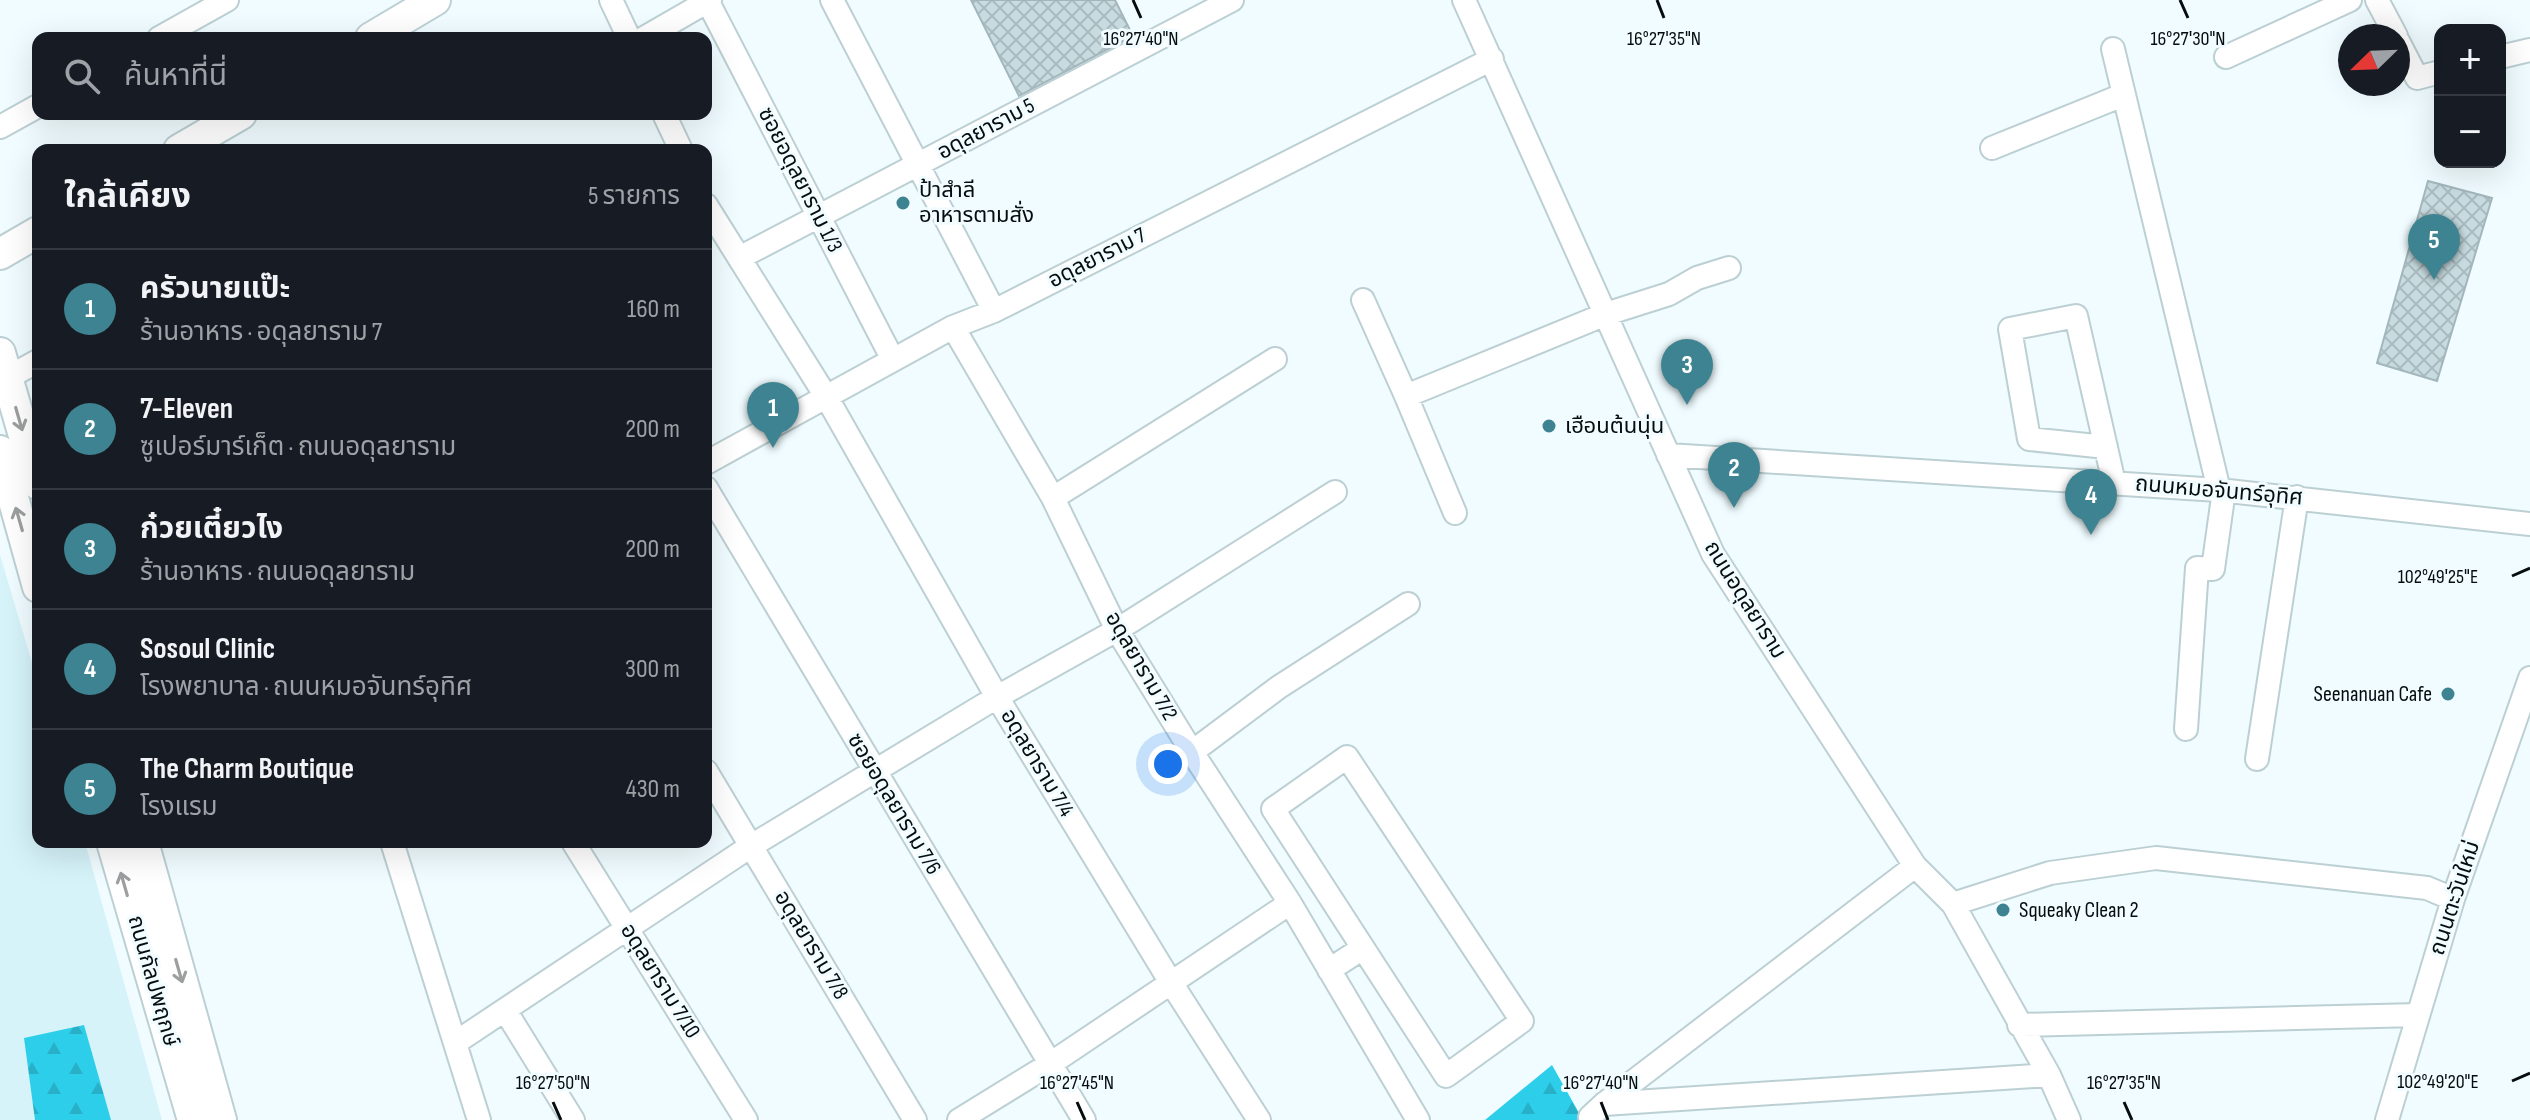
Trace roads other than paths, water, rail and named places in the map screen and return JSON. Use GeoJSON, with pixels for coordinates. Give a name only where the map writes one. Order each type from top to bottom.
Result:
{"type":"FeatureCollection","features":[{"type":"Feature","properties":{"kind":"main road"},"geometry":{"type":"LineString","coordinates":[[380,32],[423,3]]}},
{"type":"Feature","properties":{"kind":"main road"},"geometry":{"type":"LineString","coordinates":[[189,144],[231,120]]}},
{"type":"Feature","properties":{"kind":"main road"},"geometry":{"type":"LineString","coordinates":[[0,254],[32,235]]}},
{"type":"Feature","properties":{"kind":"main road"},"geometry":{"type":"LineString","coordinates":[[4,366],[32,463]]}},
{"type":"Feature","properties":{"kind":"main road"},"geometry":{"type":"LineString","coordinates":[[0,451],[32,566]]}},
{"type":"Feature","properties":{"kind":"main road","name":"ถนนกัลปพฤกษ์"},"geometry":{"type":"LineString","coordinates":[[114,848],[193,1120]]}},
{"type":"Feature","properties":{"kind":"main road","name":"ถนนกัลปพฤกษ์"},"geometry":{"type":"LineString","coordinates":[[145,848],[221,1120]]}},
{"type":"Feature","properties":{"kind":"street"},"geometry":{"type":"LineString","coordinates":[[170,32],[227,0]]}},
{"type":"Feature","properties":{"kind":"street"},"geometry":{"type":"LineString","coordinates":[[611,0],[626,32]]}},
{"type":"Feature","properties":{"kind":"street"},"geometry":{"type":"LineString","coordinates":[[654,32],[708,0]]}},
{"type":"Feature","properties":{"kind":"street","name":"ซอยอดุลยาราม 1/3"},"geometry":{"type":"LineString","coordinates":[[708,0],[893,360]]}},
{"type":"Feature","properties":{"kind":"street"},"geometry":{"type":"LineString","coordinates":[[832,0],[994,311]]}},
{"type":"Feature","properties":{"kind":"street","name":"อดุลยาราม 5"},"geometry":{"type":"LineString","coordinates":[[739,258],[1232,0]]}},
{"type":"Feature","properties":{"kind":"street","name":"ถนนอดุลยาราม"},"geometry":{"type":"LineString","coordinates":[[1464,0],[1713,554],[1915,866],[1953,904],[2049,1075],[2069,1120]]}},
{"type":"Feature","properties":{"kind":"street"},"geometry":{"type":"LineString","coordinates":[[2226,57],[2350,0]]}},
{"type":"Feature","properties":{"kind":"street"},"geometry":{"type":"LineString","coordinates":[[2377,0],[2390,24]]}},
{"type":"Feature","properties":{"kind":"street"},"geometry":{"type":"LineString","coordinates":[[2113,49],[2222,490],[2213,569],[2197,568],[2186,729]]}},
{"type":"Feature","properties":{"kind":"street"},"geometry":{"type":"LineString","coordinates":[[2506,56],[2530,50]]}},
{"type":"Feature","properties":{"kind":"street","name":"อดุลยาราม 7"},"geometry":{"type":"LineString","coordinates":[[712,460],[953,327],[994,311],[1492,59]]}},
{"type":"Feature","properties":{"kind":"street"},"geometry":{"type":"LineString","coordinates":[[2410,64],[2417,78],[2434,74]]}},
{"type":"Feature","properties":{"kind":"street"},"geometry":{"type":"LineString","coordinates":[[1992,148],[2123,95]]}},
{"type":"Feature","properties":{"kind":"street"},"geometry":{"type":"LineString","coordinates":[[0,127],[32,109]]}},
{"type":"Feature","properties":{"kind":"street"},"geometry":{"type":"LineString","coordinates":[[667,120],[678,144]]}},
{"type":"Feature","properties":{"kind":"street","name":"อดุลยาราม 7/4"},"geometry":{"type":"LineString","coordinates":[[712,218],[827,398],[997,697],[1170,981],[1259,1120]]}},
{"type":"Feature","properties":{"kind":"street"},"geometry":{"type":"LineString","coordinates":[[1406,396],[1606,314],[1669,294],[1697,278],[1729,268]]}},
{"type":"Feature","properties":{"kind":"street"},"geometry":{"type":"LineString","coordinates":[[1363,300],[1455,513]]}},
{"type":"Feature","properties":{"kind":"street"},"geometry":{"type":"LineString","coordinates":[[2106,447],[2029,439],[2010,329],[2076,316],[2106,447],[2114,483]]}},
{"type":"Feature","properties":{"kind":"street","name":"อดุลยาราม 7/2"},"geometry":{"type":"LineString","coordinates":[[953,327],[1053,498],[1117,630],[1290,903],[1418,1120]]}},
{"type":"Feature","properties":{"kind":"street"},"geometry":{"type":"LineString","coordinates":[[1053,498],[1275,359]]}},
{"type":"Feature","properties":{"kind":"street"},"geometry":{"type":"LineString","coordinates":[[4,366],[32,362]]}},
{"type":"Feature","properties":{"kind":"street","name":"ถนนหมอจันทร์อุทิศ"},"geometry":{"type":"LineString","coordinates":[[1668,455],[2222,490],[2530,524]]}},
{"type":"Feature","properties":{"kind":"street"},"geometry":{"type":"LineString","coordinates":[[455,1043],[751,846],[997,697],[1117,630],[1335,492]]}},
{"type":"Feature","properties":{"kind":"street"},"geometry":{"type":"LineString","coordinates":[[2257,759],[2297,497]]}},
{"type":"Feature","properties":{"kind":"street","name":"ซอยอดุลยาราม 7/6"},"geometry":{"type":"LineString","coordinates":[[712,498],[1084,1120]]}},
{"type":"Feature","properties":{"kind":"street"},"geometry":{"type":"LineString","coordinates":[[1192,752],[1279,687],[1408,604]]}},
{"type":"Feature","properties":{"kind":"street","name":"ถนนตะวันใหม่"},"geometry":{"type":"LineString","coordinates":[[2387,1120],[2453,899],[2530,678]]}},
{"type":"Feature","properties":{"kind":"street"},"geometry":{"type":"LineString","coordinates":[[1347,757],[1522,1021],[1446,1076],[1363,948],[1273,809],[1347,757]]}},
{"type":"Feature","properties":{"kind":"street","name":"อดุลยาราม 7/8"},"geometry":{"type":"LineString","coordinates":[[712,781],[915,1120]]}},
{"type":"Feature","properties":{"kind":"street"},"geometry":{"type":"LineString","coordinates":[[394,848],[479,1120]]}},
{"type":"Feature","properties":{"kind":"street","name":"อดุลยาราม 7/10"},"geometry":{"type":"LineString","coordinates":[[577,848],[746,1120]]}},
{"type":"Feature","properties":{"kind":"street"},"geometry":{"type":"LineString","coordinates":[[1953,904],[2050,873],[2156,858],[2427,888],[2453,899]]}},
{"type":"Feature","properties":{"kind":"street"},"geometry":{"type":"LineString","coordinates":[[1598,1112],[1915,866]]}},
{"type":"Feature","properties":{"kind":"street"},"geometry":{"type":"LineString","coordinates":[[959,1120],[1050,1064],[1290,903]]}},
{"type":"Feature","properties":{"kind":"street"},"geometry":{"type":"LineString","coordinates":[[1329,970],[1363,948]]}},
{"type":"Feature","properties":{"kind":"street"},"geometry":{"type":"LineString","coordinates":[[505,1010],[573,1120]]}},
{"type":"Feature","properties":{"kind":"street"},"geometry":{"type":"LineString","coordinates":[[2019,1025],[2418,1015]]}},
{"type":"Feature","properties":{"kind":"street"},"geometry":{"type":"LineString","coordinates":[[1598,1112],[2049,1075]]}},
{"type":"Feature","properties":{"kind":"place","name":"ป้าสำลี อาหารตามสั่ง"},"geometry":{"type":"Point","coordinates":[903,203]}},
{"type":"Feature","properties":{"kind":"place","name":"The Charm Boutique"},"geometry":{"type":"Point","coordinates":[2434,280]}},
{"type":"Feature","properties":{"kind":"place","name":"ก๋วยเตี๋ยวไง"},"geometry":{"type":"Point","coordinates":[1687,405]}},
{"type":"Feature","properties":{"kind":"place","name":"เฮือนต้นนุ่น"},"geometry":{"type":"Point","coordinates":[1549,426]}},
{"type":"Feature","properties":{"kind":"place","name":"ครัวนายแป๊ะ"},"geometry":{"type":"Point","coordinates":[773,448]}},
{"type":"Feature","properties":{"kind":"place","name":"7-Eleven"},"geometry":{"type":"Point","coordinates":[1734,508]}},
{"type":"Feature","properties":{"kind":"place","name":"Sosoul Clinic"},"geometry":{"type":"Point","coordinates":[2091,535]}},
{"type":"Feature","properties":{"kind":"place","name":"Seenanuan Cafe"},"geometry":{"type":"Point","coordinates":[2448,694]}},
{"type":"Feature","properties":{"kind":"place","name":"Squeaky Clean 2"},"geometry":{"type":"Point","coordinates":[2003,910]}}]}
